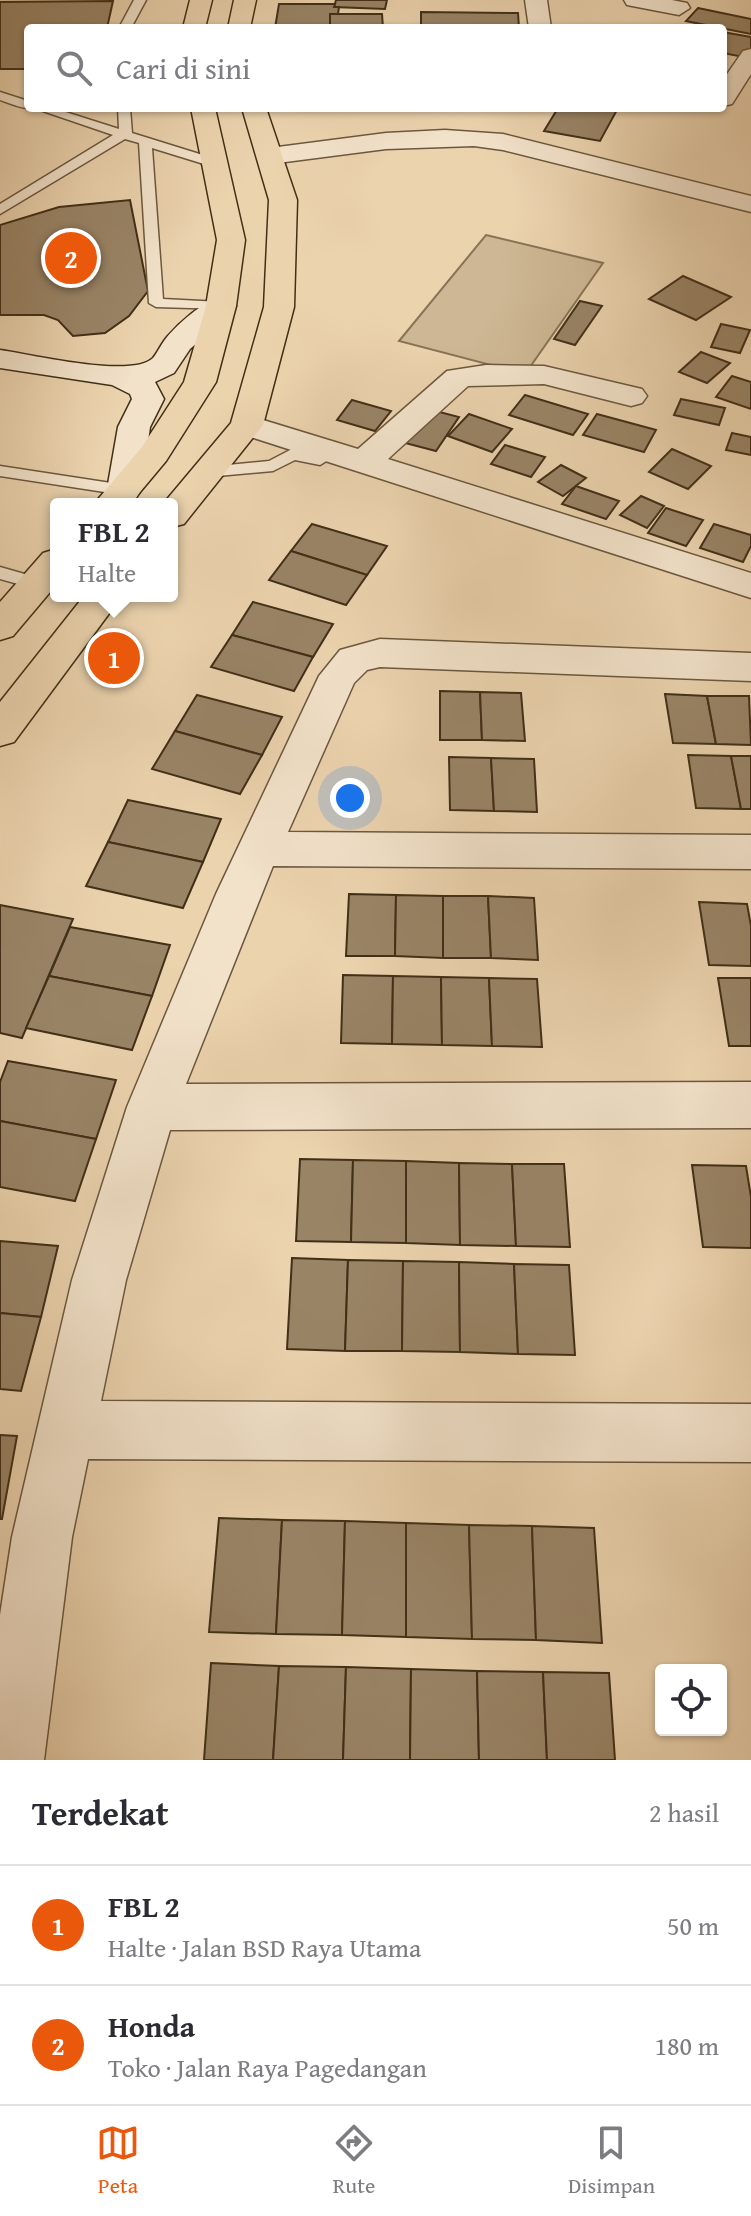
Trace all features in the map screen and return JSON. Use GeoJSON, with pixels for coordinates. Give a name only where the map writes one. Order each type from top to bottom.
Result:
{"type":"FeatureCollection","features":[{"type":"Feature","properties":{"kind":"main road"},"geometry":{"type":"LineString","coordinates":[[195,24],[201,0]]}},
{"type":"Feature","properties":{"kind":"main road"},"geometry":{"type":"LineString","coordinates":[[240,24],[245,0]]}},
{"type":"Feature","properties":{"kind":"main road"},"geometry":{"type":"LineString","coordinates":[[118,497],[154,454],[200,382],[221,306],[231,240],[204,112]]}},
{"type":"Feature","properties":{"kind":"main road"},"geometry":{"type":"LineString","coordinates":[[178,508],[247,425],[270,347],[282,275],[283,200],[255,112]]}},
{"type":"Feature","properties":{"kind":"main road"},"geometry":{"type":"LineString","coordinates":[[1,623],[46,572]]}},
{"type":"Feature","properties":{"kind":"main road"},"geometry":{"type":"LineString","coordinates":[[0,731],[99,602]]}},
{"type":"Feature","properties":{"kind":"street"},"geometry":{"type":"LineString","coordinates":[[536,0],[539,24]]}},
{"type":"Feature","properties":{"kind":"street"},"geometry":{"type":"LineString","coordinates":[[635,0],[682,4]]}},
{"type":"Feature","properties":{"kind":"street"},"geometry":{"type":"LineString","coordinates":[[664,24],[682,4]]}},
{"type":"Feature","properties":{"kind":"street"},"geometry":{"type":"LineString","coordinates":[[728,106],[751,56]]}},
{"type":"Feature","properties":{"kind":"street"},"geometry":{"type":"LineString","coordinates":[[270,156],[412,140],[471,137],[503,142],[751,204]]}},
{"type":"Feature","properties":{"kind":"street"},"geometry":{"type":"LineString","coordinates":[[0,359],[120,377],[148,374],[163,366],[178,343],[221,306]]}},
{"type":"Feature","properties":{"kind":"street"},"geometry":{"type":"LineString","coordinates":[[363,463],[458,378],[486,374],[544,375],[631,396]]}},
{"type":"Feature","properties":{"kind":"street"},"geometry":{"type":"LineString","coordinates":[[118,497],[134,427],[148,399],[143,388],[120,377]]}},
{"type":"Feature","properties":{"kind":"street"},"geometry":{"type":"LineString","coordinates":[[247,425],[751,586]]}},
{"type":"Feature","properties":{"kind":"street"},"geometry":{"type":"LineString","coordinates":[[11,1760],[42,1537],[99,1280],[152,1107],[258,849],[338,676],[354,660],[380,653],[751,667]]}},
{"type":"Feature","properties":{"kind":"street"},"geometry":{"type":"LineString","coordinates":[[258,849],[751,852]]}},
{"type":"Feature","properties":{"kind":"street"},"geometry":{"type":"LineString","coordinates":[[152,1107],[751,1105]]}},
{"type":"Feature","properties":{"kind":"street"},"geometry":{"type":"LineString","coordinates":[[66,1430],[751,1433]]}},
{"type":"Feature","properties":{"kind":"lane"},"geometry":{"type":"LineString","coordinates":[[127,24],[140,0]]}},
{"type":"Feature","properties":{"kind":"lane"},"geometry":{"type":"LineString","coordinates":[[3,100],[24,104]]}},
{"type":"Feature","properties":{"kind":"lane"},"geometry":{"type":"LineString","coordinates":[[54,112],[217,164]]}},
{"type":"Feature","properties":{"kind":"lane"},"geometry":{"type":"LineString","coordinates":[[124,112],[126,133]]}},
{"type":"Feature","properties":{"kind":"lane"},"geometry":{"type":"LineString","coordinates":[[0,210],[126,133]]}},
{"type":"Feature","properties":{"kind":"lane"},"geometry":{"type":"LineString","coordinates":[[145,141],[156,303],[221,306]]}},
{"type":"Feature","properties":{"kind":"lane"},"geometry":{"type":"LineString","coordinates":[[207,472],[273,466],[292,454],[320,460]]}},
{"type":"Feature","properties":{"kind":"lane"},"geometry":{"type":"LineString","coordinates":[[0,471],[118,497]]}},
{"type":"Feature","properties":{"kind":"lane"},"geometry":{"type":"LineString","coordinates":[[0,573],[46,572]]}},
{"type":"Feature","properties":{"kind":"shaded area"},"geometry":{"type":"Polygon","coordinates":[[[486,235],[603,263],[525,374],[399,341],[486,235]]]}},
{"type":"Feature","properties":{"kind":"building"},"geometry":{"type":"Polygon","coordinates":[[[336,0],[387,0],[385,9],[334,7],[336,0]]]}},
{"type":"Feature","properties":{"kind":"building"},"geometry":{"type":"Polygon","coordinates":[[[113,1],[108,24],[24,24],[24,69],[0,69],[0,2],[113,1]]]}},
{"type":"Feature","properties":{"kind":"building"},"geometry":{"type":"Polygon","coordinates":[[[279,4],[335,4],[334,7],[339,7],[338,14],[330,14],[330,24],[276,24],[279,4]]]}},
{"type":"Feature","properties":{"kind":"building"},"geometry":{"type":"Polygon","coordinates":[[[698,8],[751,19],[751,34],[727,29],[727,24],[686,21],[698,8]]]}},
{"type":"Feature","properties":{"kind":"building"},"geometry":{"type":"Polygon","coordinates":[[[421,12],[518,13],[519,24],[421,24],[421,12]]]}},
{"type":"Feature","properties":{"kind":"building"},"geometry":{"type":"Polygon","coordinates":[[[330,14],[382,14],[383,24],[330,24],[330,14]]]}},
{"type":"Feature","properties":{"kind":"building"},"geometry":{"type":"Polygon","coordinates":[[[727,33],[751,37],[748,58],[727,54],[727,33]]]}},
{"type":"Feature","properties":{"kind":"building"},"geometry":{"type":"Polygon","coordinates":[[[556,112],[616,112],[600,141],[544,131],[556,112]]]}},
{"type":"Feature","properties":{"kind":"building"},"geometry":{"type":"Polygon","coordinates":[[[130,200],[148,291],[129,316],[105,333],[73,336],[58,320],[44,315],[0,315],[0,225],[59,207],[130,200]]]}},
{"type":"Feature","properties":{"kind":"building"},"geometry":{"type":"Polygon","coordinates":[[[683,276],[731,297],[696,320],[649,299],[683,276]]]}},
{"type":"Feature","properties":{"kind":"building"},"geometry":{"type":"Polygon","coordinates":[[[580,301],[602,306],[575,345],[554,339],[580,301]]]}},
{"type":"Feature","properties":{"kind":"building"},"geometry":{"type":"Polygon","coordinates":[[[721,324],[750,330],[740,353],[711,347],[721,324]]]}},
{"type":"Feature","properties":{"kind":"building"},"geometry":{"type":"Polygon","coordinates":[[[701,352],[730,363],[707,383],[679,372],[701,352]]]}},
{"type":"Feature","properties":{"kind":"building"},"geometry":{"type":"Polygon","coordinates":[[[732,376],[751,382],[751,409],[716,397],[732,376]]]}},
{"type":"Feature","properties":{"kind":"building"},"geometry":{"type":"Polygon","coordinates":[[[525,395],[588,414],[573,435],[509,415],[525,395]]]}},
{"type":"Feature","properties":{"kind":"building"},"geometry":{"type":"Polygon","coordinates":[[[681,399],[725,408],[719,425],[674,415],[681,399]]]}},
{"type":"Feature","properties":{"kind":"building"},"geometry":{"type":"Polygon","coordinates":[[[352,400],[391,411],[375,431],[337,420],[352,400]]]}},
{"type":"Feature","properties":{"kind":"building"},"geometry":{"type":"Polygon","coordinates":[[[428,409],[459,417],[436,451],[405,443],[428,409]]]}},
{"type":"Feature","properties":{"kind":"building"},"geometry":{"type":"Polygon","coordinates":[[[469,414],[512,429],[492,452],[448,436],[469,414]]]}},
{"type":"Feature","properties":{"kind":"building"},"geometry":{"type":"Polygon","coordinates":[[[597,414],[656,430],[644,452],[583,435],[597,414]]]}},
{"type":"Feature","properties":{"kind":"building"},"geometry":{"type":"Polygon","coordinates":[[[732,433],[751,437],[751,455],[726,450],[732,433]]]}},
{"type":"Feature","properties":{"kind":"building"},"geometry":{"type":"Polygon","coordinates":[[[505,445],[545,457],[531,477],[491,464],[505,445]]]}},
{"type":"Feature","properties":{"kind":"building"},"geometry":{"type":"Polygon","coordinates":[[[672,449],[711,466],[688,489],[649,472],[672,449]]]}},
{"type":"Feature","properties":{"kind":"building"},"geometry":{"type":"Polygon","coordinates":[[[561,465],[586,478],[563,496],[538,482],[561,465]]]}},
{"type":"Feature","properties":{"kind":"building"},"geometry":{"type":"Polygon","coordinates":[[[576,486],[619,501],[606,519],[562,504],[576,486]]]}},
{"type":"Feature","properties":{"kind":"building"},"geometry":{"type":"Polygon","coordinates":[[[641,496],[664,506],[647,528],[620,515],[641,496]]]}},
{"type":"Feature","properties":{"kind":"building"},"geometry":{"type":"Polygon","coordinates":[[[666,508],[703,520],[686,546],[648,533],[666,508]]]}},
{"type":"Feature","properties":{"kind":"building"},"geometry":{"type":"Polygon","coordinates":[[[312,524],[387,546],[367,575],[291,551],[312,524]]]}},
{"type":"Feature","properties":{"kind":"building"},"geometry":{"type":"Polygon","coordinates":[[[714,524],[751,535],[751,546],[743,562],[700,548],[714,524]]]}},
{"type":"Feature","properties":{"kind":"building"},"geometry":{"type":"Polygon","coordinates":[[[291,551],[367,575],[346,605],[269,580],[291,551]]]}},
{"type":"Feature","properties":{"kind":"building"},"geometry":{"type":"Polygon","coordinates":[[[253,602],[333,624],[313,657],[232,635],[253,602]]]}},
{"type":"Feature","properties":{"kind":"building"},"geometry":{"type":"Polygon","coordinates":[[[232,635],[313,657],[294,691],[211,667],[232,635]]]}},
{"type":"Feature","properties":{"kind":"building"},"geometry":{"type":"Polygon","coordinates":[[[440,691],[480,692],[482,740],[440,740],[440,691]]]}},
{"type":"Feature","properties":{"kind":"building"},"geometry":{"type":"Polygon","coordinates":[[[480,692],[521,693],[525,741],[482,740],[480,692]]]}},
{"type":"Feature","properties":{"kind":"building"},"geometry":{"type":"Polygon","coordinates":[[[665,694],[707,696],[716,744],[673,743],[665,694]]]}},
{"type":"Feature","properties":{"kind":"building"},"geometry":{"type":"Polygon","coordinates":[[[197,695],[282,717],[262,755],[175,731],[197,695]]]}},
{"type":"Feature","properties":{"kind":"building"},"geometry":{"type":"Polygon","coordinates":[[[707,696],[749,696],[751,745],[716,744],[707,696]]]}},
{"type":"Feature","properties":{"kind":"building"},"geometry":{"type":"Polygon","coordinates":[[[175,731],[262,755],[240,794],[152,769],[175,731]]]}},
{"type":"Feature","properties":{"kind":"building"},"geometry":{"type":"Polygon","coordinates":[[[688,755],[731,756],[741,809],[696,808],[688,755]]]}},
{"type":"Feature","properties":{"kind":"building"},"geometry":{"type":"Polygon","coordinates":[[[731,756],[751,756],[751,809],[741,809],[731,756]]]}},
{"type":"Feature","properties":{"kind":"building"},"geometry":{"type":"Polygon","coordinates":[[[449,757],[491,758],[494,811],[450,810],[449,757]]]}},
{"type":"Feature","properties":{"kind":"building"},"geometry":{"type":"Polygon","coordinates":[[[491,758],[534,759],[537,812],[494,811],[491,758]]]}},
{"type":"Feature","properties":{"kind":"building"},"geometry":{"type":"Polygon","coordinates":[[[128,800],[221,819],[203,862],[108,842],[128,800]]]}},
{"type":"Feature","properties":{"kind":"building"},"geometry":{"type":"Polygon","coordinates":[[[108,842],[203,862],[183,908],[86,886],[108,842]]]}},
{"type":"Feature","properties":{"kind":"building"},"geometry":{"type":"Polygon","coordinates":[[[349,894],[396,895],[395,956],[346,956],[349,894]]]}},
{"type":"Feature","properties":{"kind":"building"},"geometry":{"type":"Polygon","coordinates":[[[396,895],[443,896],[443,958],[395,956],[396,895]]]}},
{"type":"Feature","properties":{"kind":"building"},"geometry":{"type":"Polygon","coordinates":[[[443,896],[488,896],[491,958],[443,958],[443,896]]]}},
{"type":"Feature","properties":{"kind":"building"},"geometry":{"type":"Polygon","coordinates":[[[488,896],[534,898],[538,960],[491,958],[488,896]]]}},
{"type":"Feature","properties":{"kind":"building"},"geometry":{"type":"Polygon","coordinates":[[[699,902],[747,904],[751,926],[751,966],[709,965],[699,902]]]}},
{"type":"Feature","properties":{"kind":"building"},"geometry":{"type":"Polygon","coordinates":[[[0,905],[73,919],[22,1038],[0,1033],[0,905]]]}},
{"type":"Feature","properties":{"kind":"building"},"geometry":{"type":"Polygon","coordinates":[[[70,927],[170,945],[152,996],[49,976],[70,927]]]}},
{"type":"Feature","properties":{"kind":"building"},"geometry":{"type":"Polygon","coordinates":[[[343,975],[393,976],[392,1044],[341,1043],[343,975]]]}},
{"type":"Feature","properties":{"kind":"building"},"geometry":{"type":"Polygon","coordinates":[[[49,976],[152,996],[132,1050],[26,1028],[49,976]]]}},
{"type":"Feature","properties":{"kind":"building"},"geometry":{"type":"Polygon","coordinates":[[[393,976],[441,977],[442,1045],[392,1044],[393,976]]]}},
{"type":"Feature","properties":{"kind":"building"},"geometry":{"type":"Polygon","coordinates":[[[441,977],[489,978],[492,1046],[442,1045],[441,977]]]}},
{"type":"Feature","properties":{"kind":"building"},"geometry":{"type":"Polygon","coordinates":[[[489,978],[537,979],[542,1047],[492,1046],[489,978]]]}},
{"type":"Feature","properties":{"kind":"building"},"geometry":{"type":"Polygon","coordinates":[[[718,978],[751,978],[751,1046],[729,1046],[718,978]]]}},
{"type":"Feature","properties":{"kind":"building"},"geometry":{"type":"Polygon","coordinates":[[[8,1061],[116,1080],[96,1139],[0,1121],[0,1082],[8,1061]]]}},
{"type":"Feature","properties":{"kind":"building"},"geometry":{"type":"Polygon","coordinates":[[[0,1121],[96,1139],[75,1201],[0,1187],[0,1121]]]}},
{"type":"Feature","properties":{"kind":"building"},"geometry":{"type":"Polygon","coordinates":[[[300,1159],[353,1160],[351,1242],[296,1241],[300,1159]]]}},
{"type":"Feature","properties":{"kind":"building"},"geometry":{"type":"Polygon","coordinates":[[[353,1160],[406,1161],[406,1243],[351,1242],[353,1160]]]}},
{"type":"Feature","properties":{"kind":"building"},"geometry":{"type":"Polygon","coordinates":[[[406,1161],[459,1163],[460,1245],[406,1243],[406,1161]]]}},
{"type":"Feature","properties":{"kind":"building"},"geometry":{"type":"Polygon","coordinates":[[[459,1163],[512,1164],[516,1246],[460,1245],[459,1163]]]}},
{"type":"Feature","properties":{"kind":"building"},"geometry":{"type":"Polygon","coordinates":[[[512,1164],[564,1164],[570,1247],[516,1246],[512,1164]]]}},
{"type":"Feature","properties":{"kind":"building"},"geometry":{"type":"Polygon","coordinates":[[[692,1165],[746,1166],[751,1197],[751,1248],[703,1247],[692,1165]]]}},
{"type":"Feature","properties":{"kind":"building"},"geometry":{"type":"Polygon","coordinates":[[[0,1241],[58,1246],[41,1317],[0,1313],[0,1241]]]}},
{"type":"Feature","properties":{"kind":"building"},"geometry":{"type":"Polygon","coordinates":[[[292,1258],[348,1260],[345,1351],[287,1349],[292,1258]]]}},
{"type":"Feature","properties":{"kind":"building"},"geometry":{"type":"Polygon","coordinates":[[[348,1260],[403,1261],[402,1351],[345,1351],[348,1260]]]}},
{"type":"Feature","properties":{"kind":"building"},"geometry":{"type":"Polygon","coordinates":[[[403,1261],[459,1262],[460,1352],[402,1351],[403,1261]]]}},
{"type":"Feature","properties":{"kind":"building"},"geometry":{"type":"Polygon","coordinates":[[[459,1262],[514,1264],[518,1354],[460,1352],[459,1262]]]}},
{"type":"Feature","properties":{"kind":"building"},"geometry":{"type":"Polygon","coordinates":[[[514,1264],[569,1265],[575,1355],[518,1354],[514,1264]]]}},
{"type":"Feature","properties":{"kind":"building"},"geometry":{"type":"Polygon","coordinates":[[[0,1313],[41,1317],[21,1391],[0,1389],[0,1313]]]}},
{"type":"Feature","properties":{"kind":"building"},"geometry":{"type":"Polygon","coordinates":[[[0,1435],[17,1436],[2,1519],[0,1519],[0,1435]]]}},
{"type":"Feature","properties":{"kind":"building"},"geometry":{"type":"Polygon","coordinates":[[[219,1518],[282,1520],[276,1634],[209,1632],[219,1518]]]}},
{"type":"Feature","properties":{"kind":"building"},"geometry":{"type":"Polygon","coordinates":[[[282,1520],[345,1521],[342,1635],[276,1634],[282,1520]]]}},
{"type":"Feature","properties":{"kind":"building"},"geometry":{"type":"Polygon","coordinates":[[[345,1521],[406,1523],[406,1637],[342,1635],[345,1521]]]}},
{"type":"Feature","properties":{"kind":"building"},"geometry":{"type":"Polygon","coordinates":[[[406,1523],[469,1525],[472,1639],[406,1637],[406,1523]]]}},
{"type":"Feature","properties":{"kind":"building"},"geometry":{"type":"Polygon","coordinates":[[[469,1525],[532,1526],[536,1640],[472,1639],[469,1525]]]}},
{"type":"Feature","properties":{"kind":"building"},"geometry":{"type":"Polygon","coordinates":[[[532,1526],[594,1528],[602,1643],[536,1640],[532,1526]]]}},
{"type":"Feature","properties":{"kind":"building"},"geometry":{"type":"Polygon","coordinates":[[[211,1663],[279,1666],[273,1760],[204,1760],[211,1663]]]}},
{"type":"Feature","properties":{"kind":"building"},"geometry":{"type":"Polygon","coordinates":[[[279,1666],[346,1667],[343,1760],[273,1760],[279,1666]]]}},
{"type":"Feature","properties":{"kind":"building"},"geometry":{"type":"Polygon","coordinates":[[[346,1667],[411,1669],[410,1760],[343,1760],[346,1667]]]}},
{"type":"Feature","properties":{"kind":"building"},"geometry":{"type":"Polygon","coordinates":[[[411,1669],[477,1671],[479,1760],[410,1760],[411,1669]]]}},
{"type":"Feature","properties":{"kind":"building"},"geometry":{"type":"Polygon","coordinates":[[[477,1671],[543,1672],[547,1760],[479,1760],[477,1671]]]}},
{"type":"Feature","properties":{"kind":"building"},"geometry":{"type":"Polygon","coordinates":[[[543,1672],[609,1673],[615,1760],[547,1760],[543,1672]]]}},
{"type":"Feature","properties":{"kind":"place","name":"Honda"},"geometry":{"type":"Point","coordinates":[71,258]}},
{"type":"Feature","properties":{"kind":"place","name":"FBL 2"},"geometry":{"type":"Point","coordinates":[114,658]}}]}
